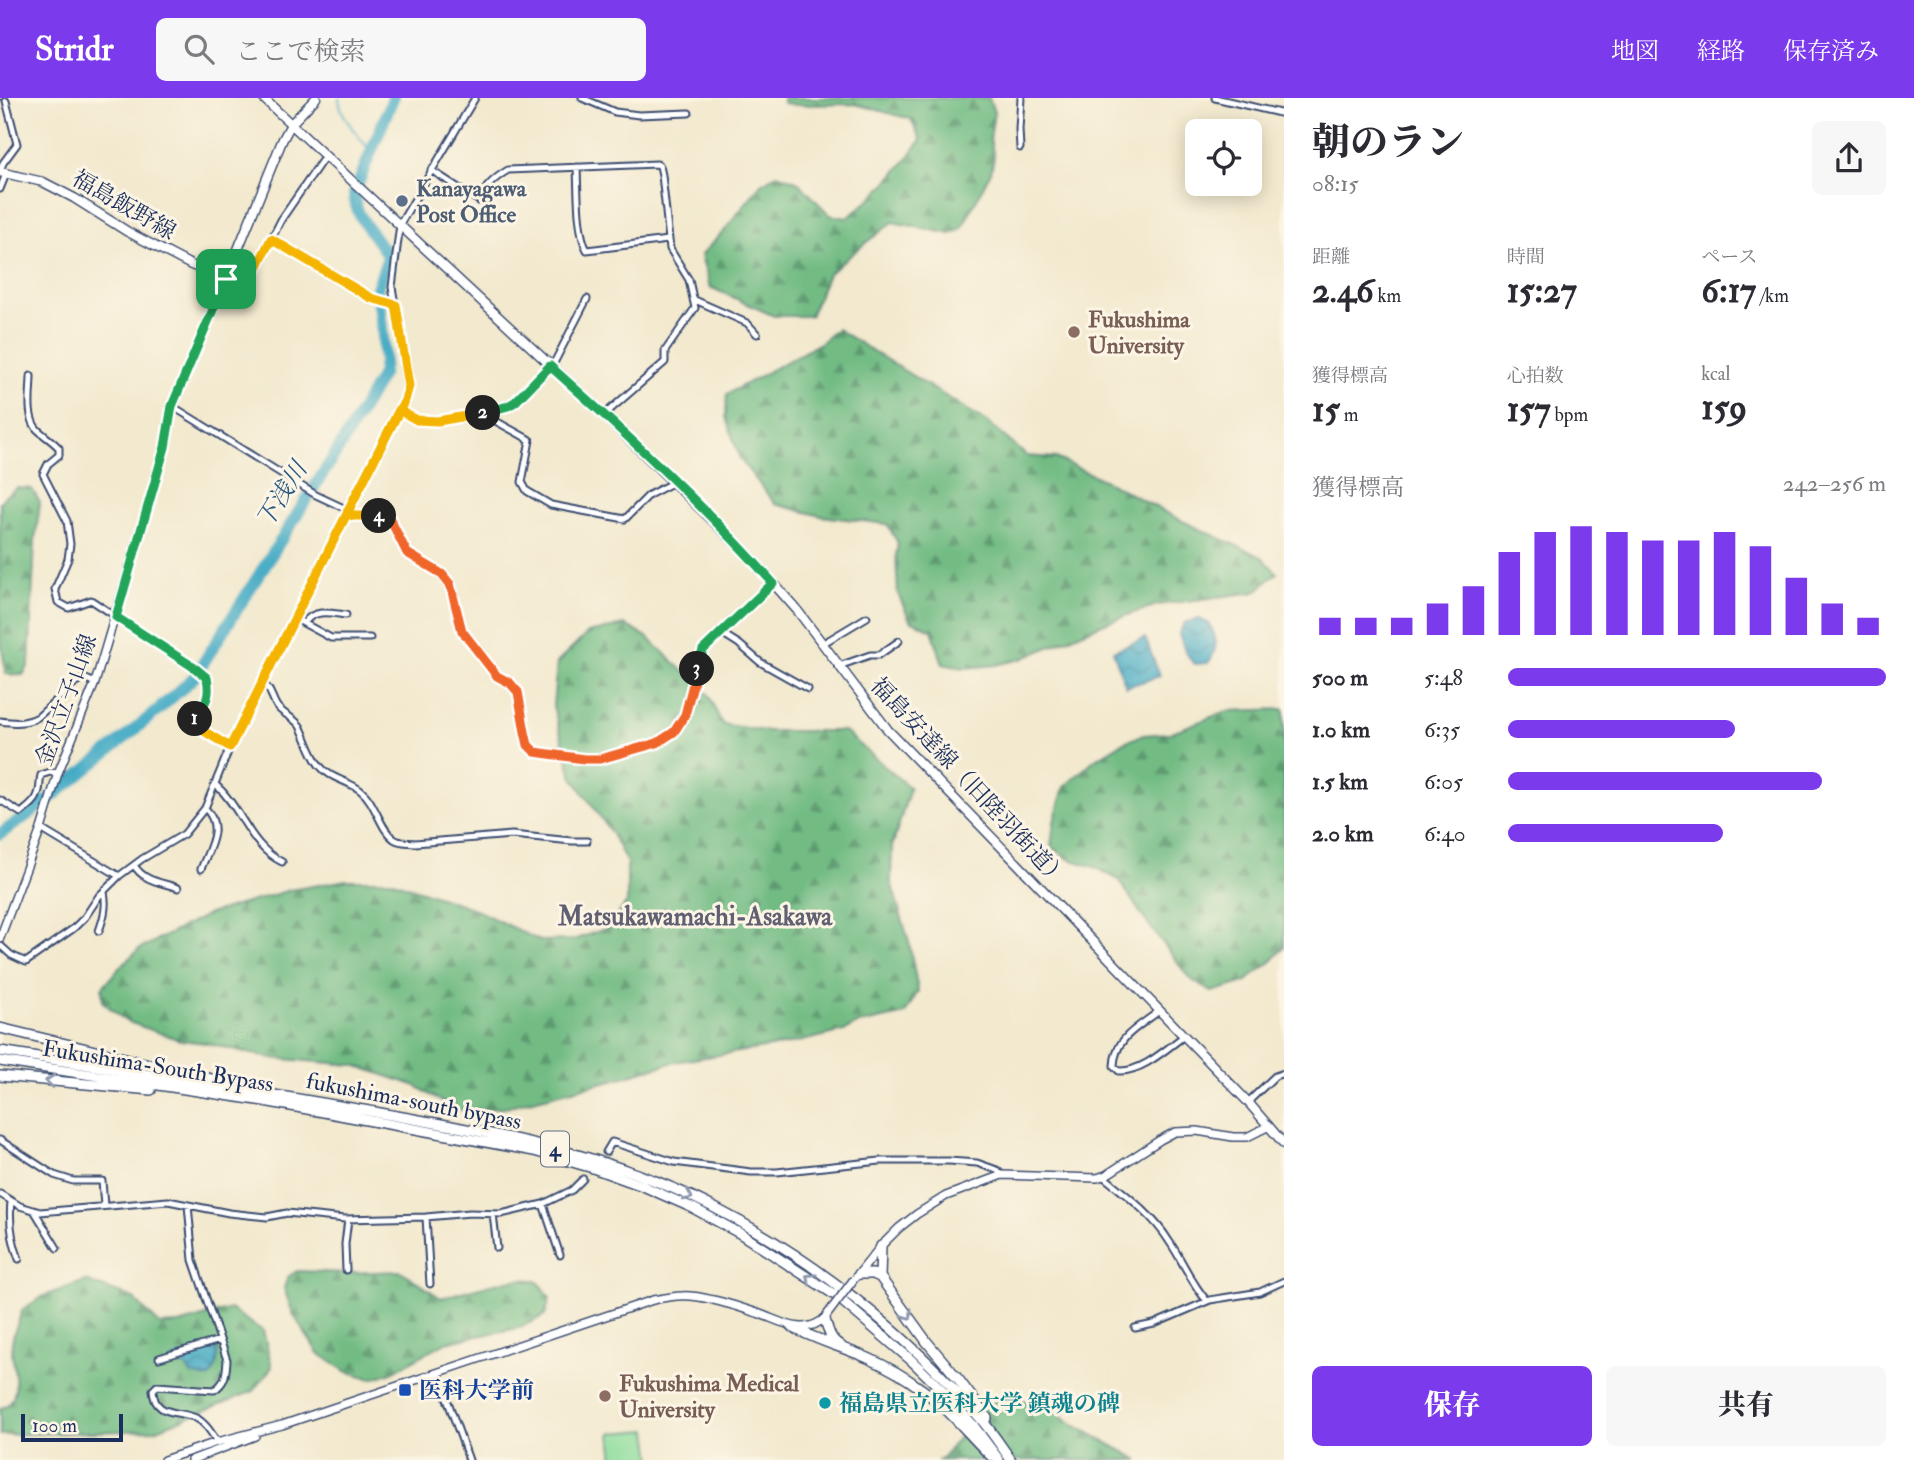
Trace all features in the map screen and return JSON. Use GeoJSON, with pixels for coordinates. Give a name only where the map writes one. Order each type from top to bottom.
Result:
{"type":"FeatureCollection","features":[{"type":"Feature","properties":{"kind":"highway"},"geometry":{"type":"LineString","coordinates":[[0,1028],[289,1098]]}},
{"type":"Feature","properties":{"kind":"highway","name":"fukushima-south bypass"},"geometry":{"type":"LineString","coordinates":[[0,1051],[439,1123],[587,1157],[630,1172],[711,1206],[790,1253],[856,1299],[925,1360],[983,1421],[1013,1460]]}},
{"type":"Feature","properties":{"kind":"highway","name":"Fukushima-South Bypass"},"geometry":{"type":"LineString","coordinates":[[0,1061],[264,1101],[534,1150],[643,1186],[693,1208],[741,1234],[835,1295],[942,1389],[973,1425],[997,1460]]}},
{"type":"Feature","properties":{"kind":"highway"},"geometry":{"type":"LineString","coordinates":[[0,1076],[264,1101]]}},
{"type":"Feature","properties":{"kind":"highway"},"geometry":{"type":"LineString","coordinates":[[880,1277],[881,1246]]}},
{"type":"Feature","properties":{"kind":"highway"},"geometry":{"type":"LineString","coordinates":[[857,1276],[873,1274],[880,1277],[995,1429],[1013,1460]]}},
{"type":"Feature","properties":{"kind":"highway"},"geometry":{"type":"LineString","coordinates":[[826,1317],[831,1337],[836,1343],[903,1377],[932,1396],[997,1460]]}},
{"type":"Feature","properties":{"kind":"highway"},"geometry":{"type":"LineString","coordinates":[[792,1327],[813,1338],[868,1358]]}},
{"type":"Feature","properties":{"kind":"main road","name":"福島安達線（旧陸羽街道）"},"geometry":{"type":"LineString","coordinates":[[263,98],[604,415],[751,558],[888,730],[1248,1102],[1284,1144]]}},
{"type":"Feature","properties":{"kind":"main road"},"geometry":{"type":"LineString","coordinates":[[226,279],[282,141],[291,124],[316,98]]}},
{"type":"Feature","properties":{"kind":"main road","name":"福島飯野線"},"geometry":{"type":"LineString","coordinates":[[2,172],[43,182],[58,189],[128,232],[191,265],[226,279]]}},
{"type":"Feature","properties":{"kind":"street"},"geometry":{"type":"LineString","coordinates":[[0,945],[11,955],[26,962],[74,928],[119,876],[184,834],[205,808],[230,747],[405,400],[409,386],[392,287],[400,224],[475,98]]}},
{"type":"Feature","properties":{"kind":"street"},"geometry":{"type":"LineString","coordinates":[[582,98],[615,112],[639,115],[689,113]]}},
{"type":"Feature","properties":{"kind":"street"},"geometry":{"type":"LineString","coordinates":[[1020,148],[1021,98]]}},
{"type":"Feature","properties":{"kind":"street"},"geometry":{"type":"LineString","coordinates":[[1215,98],[1284,114]]}},
{"type":"Feature","properties":{"kind":"street"},"geometry":{"type":"LineString","coordinates":[[0,189],[3,163],[17,144],[6,102]]}},
{"type":"Feature","properties":{"kind":"street"},"geometry":{"type":"LineString","coordinates":[[226,279],[243,285],[250,281],[281,220],[325,156]]}},
{"type":"Feature","properties":{"kind":"street"},"geometry":{"type":"LineString","coordinates":[[431,170],[479,201],[484,189],[509,170],[660,166],[668,240],[689,280],[695,309],[665,351],[665,362],[604,415]]}},
{"type":"Feature","properties":{"kind":"street"},"geometry":{"type":"LineString","coordinates":[[577,167],[582,231],[587,250],[668,240]]}},
{"type":"Feature","properties":{"kind":"street"},"geometry":{"type":"LineString","coordinates":[[271,239],[371,298],[396,305]]}},
{"type":"Feature","properties":{"kind":"street","name":"金沢立子山線"},"geometry":{"type":"LineString","coordinates":[[0,938],[41,829],[57,777],[95,683],[165,447],[172,406],[226,279]]}},
{"type":"Feature","properties":{"kind":"street"},"geometry":{"type":"LineString","coordinates":[[399,410],[417,420],[438,421],[486,412],[515,402],[554,363],[587,299]]}},
{"type":"Feature","properties":{"kind":"street"},"geometry":{"type":"LineString","coordinates":[[695,300],[747,323],[757,334]]}},
{"type":"Feature","properties":{"kind":"street"},"geometry":{"type":"LineString","coordinates":[[31,376],[33,422],[36,428],[60,449],[43,474],[67,521],[70,544],[68,559],[55,589],[58,602],[69,608],[91,600],[203,674],[208,681],[209,695],[194,720],[197,727],[230,747]]}},
{"type":"Feature","properties":{"kind":"street"},"geometry":{"type":"LineString","coordinates":[[172,406],[316,495],[348,510],[353,516],[373,514],[390,519],[407,553],[442,574],[450,584],[462,631],[497,676],[510,683],[518,692],[528,745],[535,752],[600,759],[666,738],[674,732],[685,715],[703,650],[773,583]]}},
{"type":"Feature","properties":{"kind":"street"},"geometry":{"type":"LineString","coordinates":[[486,412],[492,419],[530,440],[522,482],[527,491],[551,505],[625,519],[649,495],[674,481]]}},
{"type":"Feature","properties":{"kind":"street"},"geometry":{"type":"LineString","coordinates":[[304,622],[317,613],[346,615]]}},
{"type":"Feature","properties":{"kind":"street"},"geometry":{"type":"LineString","coordinates":[[822,644],[867,617]]}},
{"type":"Feature","properties":{"kind":"street"},"geometry":{"type":"LineString","coordinates":[[294,618],[331,638],[370,638]]}},
{"type":"Feature","properties":{"kind":"street"},"geometry":{"type":"LineString","coordinates":[[720,632],[760,662],[808,689]]}},
{"type":"Feature","properties":{"kind":"street"},"geometry":{"type":"LineString","coordinates":[[839,666],[879,654],[899,641]]}},
{"type":"Feature","properties":{"kind":"street"},"geometry":{"type":"LineString","coordinates":[[0,721],[19,724],[31,720],[38,717],[77,681],[84,678],[95,683]]}},
{"type":"Feature","properties":{"kind":"street"},"geometry":{"type":"LineString","coordinates":[[262,682],[268,687],[276,705],[299,724],[319,766],[328,774],[359,789],[368,798],[385,830],[393,839],[415,843],[512,835],[587,841]]}},
{"type":"Feature","properties":{"kind":"street"},"geometry":{"type":"LineString","coordinates":[[0,800],[21,813],[37,798],[41,775],[50,772],[57,777]]}},
{"type":"Feature","properties":{"kind":"street"},"geometry":{"type":"LineString","coordinates":[[215,784],[229,798],[262,849],[282,862]]}},
{"type":"Feature","properties":{"kind":"street"},"geometry":{"type":"LineString","coordinates":[[201,869],[215,829],[214,821],[205,808]]}},
{"type":"Feature","properties":{"kind":"street"},"geometry":{"type":"LineString","coordinates":[[41,829],[119,876]]}},
{"type":"Feature","properties":{"kind":"street"},"geometry":{"type":"LineString","coordinates":[[134,865],[146,878],[178,888]]}},
{"type":"Feature","properties":{"kind":"street"},"geometry":{"type":"LineString","coordinates":[[100,931],[105,913],[104,892]]}},
{"type":"Feature","properties":{"kind":"street"},"geometry":{"type":"LineString","coordinates":[[1159,1010],[1118,1045],[1114,1066],[1119,1071],[1124,1071],[1141,1065],[1184,1036]]}},
{"type":"Feature","properties":{"kind":"street"},"geometry":{"type":"LineString","coordinates":[[1248,1102],[1275,1076],[1284,1073]]}},
{"type":"Feature","properties":{"kind":"street"},"geometry":{"type":"LineString","coordinates":[[164,1460],[219,1446],[653,1300],[681,1295],[714,1300],[792,1327],[811,1326],[826,1317],[881,1246],[908,1221],[946,1196],[1002,1175],[1097,1178],[1175,1132],[1197,1131],[1247,1137],[1269,1126]]}},
{"type":"Feature","properties":{"kind":"street"},"geometry":{"type":"LineString","coordinates":[[0,1140],[54,1175],[73,1181],[102,1181],[104,1206]]}},
{"type":"Feature","properties":{"kind":"street"},"geometry":{"type":"LineString","coordinates":[[606,1152],[612,1142],[674,1162],[751,1172],[777,1172],[880,1161],[921,1161],[977,1163],[997,1170],[1002,1175]]}},
{"type":"Feature","properties":{"kind":"street"},"geometry":{"type":"LineString","coordinates":[[1103,1176],[1152,1220],[1169,1240],[1195,1287],[1206,1301]]}},
{"type":"Feature","properties":{"kind":"street"},"geometry":{"type":"LineString","coordinates":[[0,1194],[34,1211],[63,1211],[168,1201],[250,1216],[267,1217],[286,1213],[348,1219],[426,1217],[520,1211],[543,1204],[572,1190],[583,1179]]}},
{"type":"Feature","properties":{"kind":"street"},"geometry":{"type":"LineString","coordinates":[[11,1200],[11,1233],[19,1259]]}},
{"type":"Feature","properties":{"kind":"street"},"geometry":{"type":"LineString","coordinates":[[543,1204],[559,1255]]}},
{"type":"Feature","properties":{"kind":"street"},"geometry":{"type":"LineString","coordinates":[[188,1205],[193,1260],[227,1360],[224,1380],[219,1387],[208,1390],[157,1386],[153,1390],[153,1398],[167,1411],[194,1417],[202,1422],[219,1446]]}},
{"type":"Feature","properties":{"kind":"street"},"geometry":{"type":"LineString","coordinates":[[34,1211],[57,1248]]}},
{"type":"Feature","properties":{"kind":"street"},"geometry":{"type":"LineString","coordinates":[[493,1214],[497,1248]]}},
{"type":"Feature","properties":{"kind":"street"},"geometry":{"type":"LineString","coordinates":[[426,1217],[430,1284]]}},
{"type":"Feature","properties":{"kind":"street"},"geometry":{"type":"LineString","coordinates":[[346,1270],[348,1219]]}},
{"type":"Feature","properties":{"kind":"street"},"geometry":{"type":"LineString","coordinates":[[1135,1328],[1154,1324],[1206,1301],[1260,1292],[1284,1281]]}},
{"type":"Feature","properties":{"kind":"street"},"geometry":{"type":"LineString","coordinates":[[159,1358],[220,1340]]}},
{"type":"Feature","properties":{"kind":"street"},"geometry":{"type":"LineString","coordinates":[[438,1374],[469,1460]]}},
{"type":"Feature","properties":{"kind":"street"},"geometry":{"type":"LineString","coordinates":[[191,1460],[219,1446]]}},
{"type":"Feature","properties":{"kind":"green space"},"geometry":{"type":"Polygon","coordinates":[[[783,98],[989,98],[994,112],[990,139],[994,157],[991,172],[961,229],[951,234],[893,222],[828,274],[810,316],[774,316],[710,287],[701,255],[761,184],[777,174],[797,181],[830,215],[847,218],[887,182],[921,140],[911,119],[855,104],[797,105],[783,103],[783,98]]]}},
{"type":"Feature","properties":{"kind":"green space"},"geometry":{"type":"Polygon","coordinates":[[[837,329],[987,422],[1027,456],[1056,458],[1110,483],[1180,520],[1262,557],[1277,573],[1255,592],[1157,605],[1107,622],[1021,659],[965,668],[943,664],[932,630],[910,620],[898,594],[898,543],[887,524],[821,516],[775,504],[740,459],[726,417],[727,394],[819,344],[837,329]]]}},
{"type":"Feature","properties":{"kind":"green space"},"geometry":{"type":"Polygon","coordinates":[[[17,488],[32,489],[40,503],[35,540],[29,665],[23,675],[6,674],[0,636],[0,503],[17,488]]]}},
{"type":"Feature","properties":{"kind":"green space"},"geometry":{"type":"Polygon","coordinates":[[[625,625],[647,637],[708,694],[722,724],[764,731],[844,731],[910,788],[892,847],[891,882],[909,942],[918,991],[905,1014],[859,1023],[844,1031],[789,1044],[674,1062],[501,1108],[456,1110],[414,1085],[354,1065],[270,1058],[206,1043],[180,1040],[126,1021],[103,1002],[102,988],[139,949],[209,914],[290,890],[347,880],[390,880],[472,908],[540,941],[573,940],[608,928],[627,902],[627,863],[612,834],[572,776],[553,706],[557,663],[588,633],[625,625]]]}},
{"type":"Feature","properties":{"kind":"green space"},"geometry":{"type":"Polygon","coordinates":[[[1284,709],[1284,947],[1273,960],[1245,982],[1212,992],[1190,979],[1119,880],[1095,867],[1069,859],[1051,846],[1054,822],[1064,787],[1094,760],[1124,742],[1144,735],[1170,733],[1227,711],[1284,709]]]}},
{"type":"Feature","properties":{"kind":"green space"},"geometry":{"type":"Polygon","coordinates":[[[297,1271],[401,1271],[441,1298],[475,1288],[528,1279],[538,1282],[550,1298],[545,1315],[519,1328],[446,1342],[392,1372],[372,1379],[346,1371],[318,1353],[293,1314],[284,1288],[288,1277],[297,1271]]]}},
{"type":"Feature","properties":{"kind":"green space"},"geometry":{"type":"Polygon","coordinates":[[[85,1281],[133,1298],[160,1325],[179,1324],[230,1309],[263,1331],[272,1367],[254,1391],[155,1430],[0,1435],[0,1409],[13,1397],[15,1388],[12,1342],[23,1309],[44,1296],[85,1281]]]}},
{"type":"Feature","properties":{"kind":"green space"},"geometry":{"type":"Polygon","coordinates":[[[1022,1400],[1049,1409],[1139,1460],[939,1460],[987,1403],[1022,1400]]]}},
{"type":"Feature","properties":{"kind":"green space"},"geometry":{"type":"Polygon","coordinates":[[[648,1430],[652,1460],[614,1460],[611,1433],[648,1430]]]}},
{"type":"Feature","properties":{"kind":"water"},"geometry":{"type":"Polygon","coordinates":[[[1199,619],[1210,624],[1215,648],[1208,663],[1194,664],[1185,651],[1179,634],[1184,623],[1199,619]]]}},
{"type":"Feature","properties":{"kind":"water"},"geometry":{"type":"Polygon","coordinates":[[[1145,638],[1160,676],[1126,687],[1113,651],[1145,638]]]}},
{"type":"Feature","properties":{"kind":"water"},"geometry":{"type":"Polygon","coordinates":[[[216,1345],[217,1363],[208,1378],[191,1374],[186,1366],[171,1365],[170,1360],[216,1345]]]}},
{"type":"Feature","properties":{"kind":"waterway"},"geometry":{"type":"LineString","coordinates":[[339,98],[346,119],[371,151]]}},
{"type":"Feature","properties":{"kind":"waterway","name":"下浅川"},"geometry":{"type":"LineString","coordinates":[[0,834],[92,765],[195,676],[346,437],[382,375],[383,336],[377,288],[388,257],[362,219],[354,194],[393,98]]}},
{"type":"Feature","properties":{"kind":"place","name":"Kanayagawa Post Office"},"geometry":{"type":"Point","coordinates":[402,201]}},
{"type":"Feature","properties":{"kind":"place","name":"Fukushima University"},"geometry":{"type":"Point","coordinates":[1074,332]}},
{"type":"Feature","properties":{"kind":"place","name":"医科大学前"},"geometry":{"type":"Point","coordinates":[405,1390]}},
{"type":"Feature","properties":{"kind":"place","name":"Fukushima Medical University"},"geometry":{"type":"Point","coordinates":[605,1396]}},
{"type":"Feature","properties":{"kind":"place","name":"福島県立医科大学 鎮魂の碑"},"geometry":{"type":"Point","coordinates":[825,1403]}},
{"type":"Feature","properties":{"kind":"district","name":"Matsukawamachi-Asakawa"},"geometry":{"type":"Point","coordinates":[695,917]}},
{"type":"Feature","properties":{"kind":"route"},"geometry":{"type":"LineString","coordinates":[[226,279],[172,406],[165,447],[116,617],[207,678],[209,695],[194,720],[197,727],[230,747],[348,510],[397,417],[399,410],[417,420],[438,421],[508,406],[550,366],[674,481],[773,583],[703,650],[685,715],[674,732],[657,743],[600,759],[535,752],[528,745],[518,692],[510,683],[497,676],[462,631],[450,584],[442,574],[407,553],[390,519],[373,514],[353,516],[348,510],[397,417],[399,410],[405,400],[409,386],[396,305],[371,298],[271,239],[250,281],[243,285],[226,279]]}}]}
